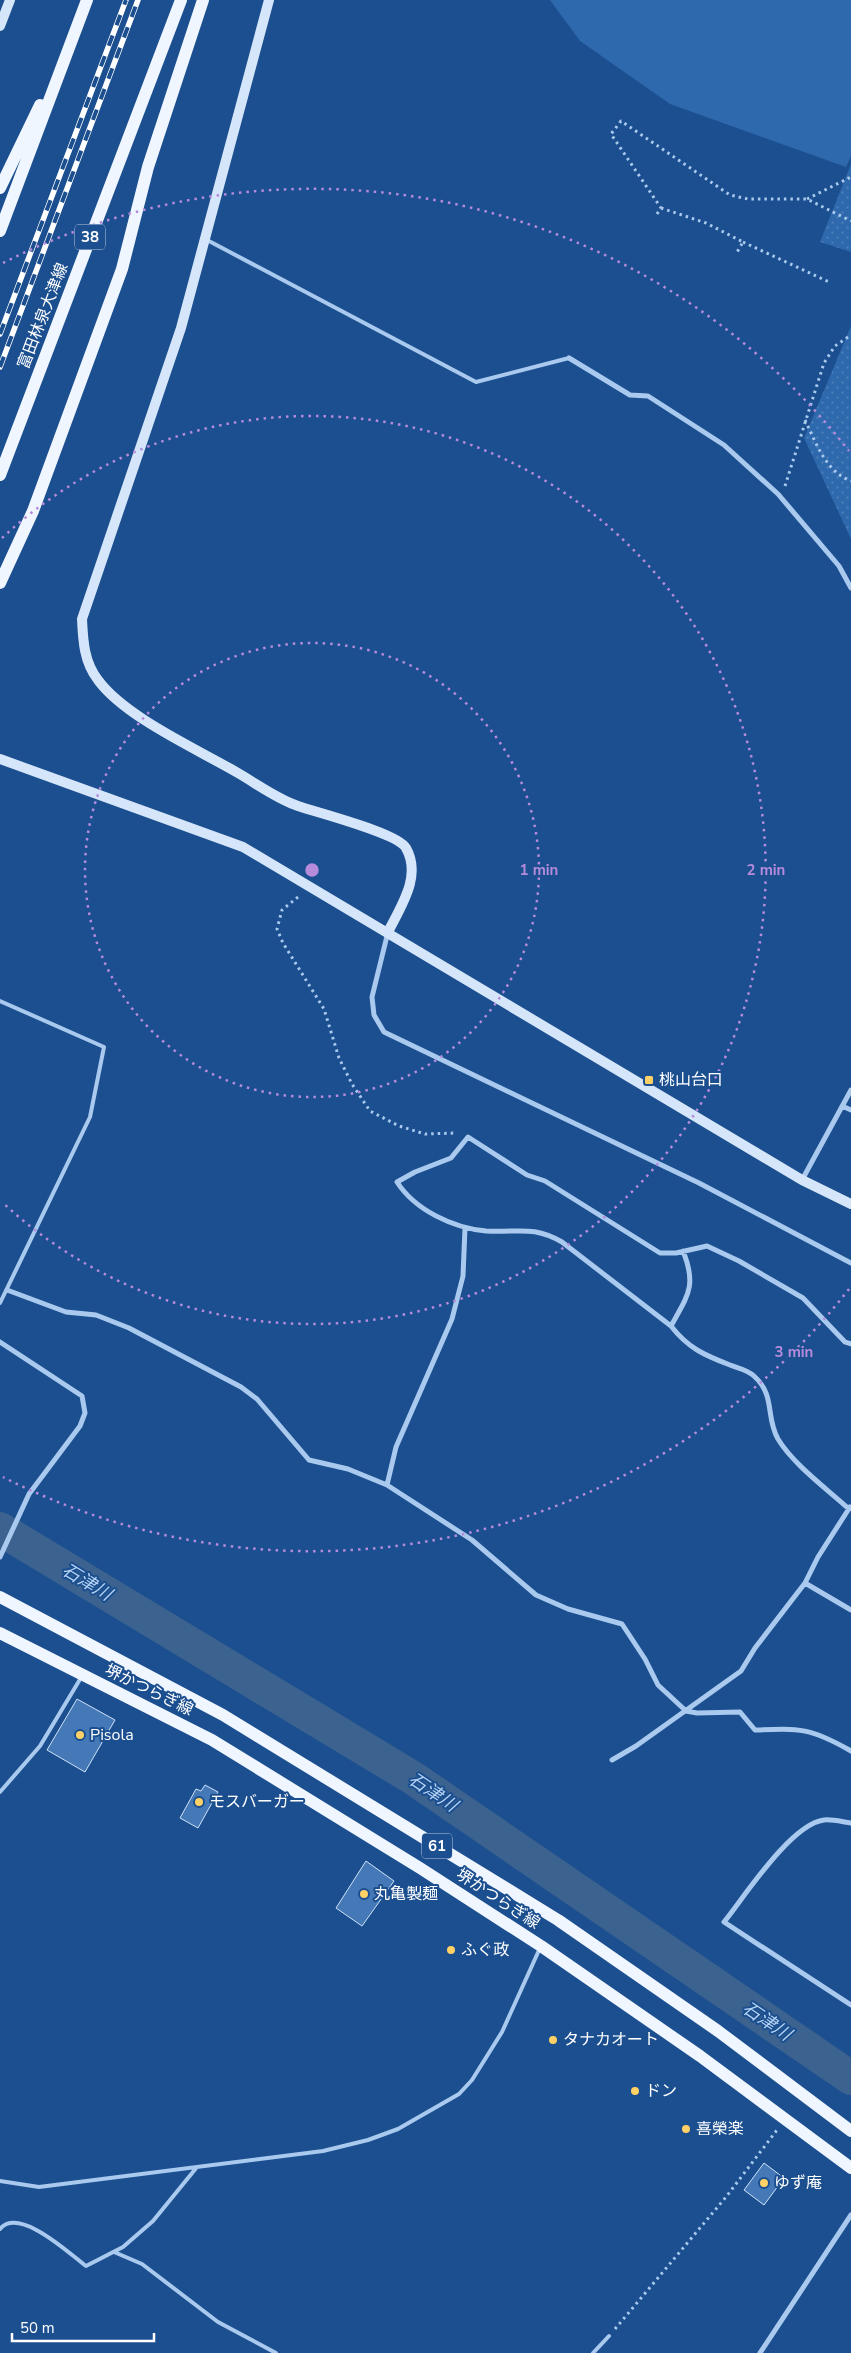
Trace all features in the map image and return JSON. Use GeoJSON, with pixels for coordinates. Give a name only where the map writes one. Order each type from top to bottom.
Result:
{"type":"FeatureCollection","features":[{"type":"Feature","properties":{"kind":"main road"},"geometry":{"type":"LineString","coordinates":[[0,231],[87,0]]}},
{"type":"Feature","properties":{"kind":"main road","name":"富田林泉大津線"},"geometry":{"type":"LineString","coordinates":[[0,475],[181,0]]}},
{"type":"Feature","properties":{"kind":"main road"},"geometry":{"type":"LineString","coordinates":[[0,583],[33,511],[122,269],[148,167],[203,0]]}},
{"type":"Feature","properties":{"kind":"main road"},"geometry":{"type":"LineString","coordinates":[[0,188],[78,23]]}},
{"type":"Feature","properties":{"kind":"main road","name":"堺かつらぎ線"},"geometry":{"type":"LineString","coordinates":[[0,1597],[223,1715],[558,1920],[718,2031],[851,2130]]}},
{"type":"Feature","properties":{"kind":"main road","name":"堺かつらぎ線"},"geometry":{"type":"LineString","coordinates":[[0,1633],[212,1740],[541,1946],[700,2056],[851,2168]]}},
{"type":"Feature","properties":{"kind":"street"},"geometry":{"type":"LineString","coordinates":[[1,21],[10,0]]}},
{"type":"Feature","properties":{"kind":"street"},"geometry":{"type":"LineString","coordinates":[[269,0],[181,328],[82,619],[84,653],[97,679],[123,707],[295,806],[384,834],[405,845],[411,857],[413,873],[408,891],[388,932],[372,996],[374,1015],[384,1032],[699,1184],[851,1263]]}},
{"type":"Feature","properties":{"kind":"street"},"geometry":{"type":"LineString","coordinates":[[569,358],[630,395],[648,396],[724,446],[778,494],[840,566],[851,588]]}},
{"type":"Feature","properties":{"kind":"street"},"geometry":{"type":"LineString","coordinates":[[0,759],[243,847],[802,1180],[851,1204]]}},
{"type":"Feature","properties":{"kind":"street"},"geometry":{"type":"LineString","coordinates":[[802,1180],[851,1090]]}},
{"type":"Feature","properties":{"kind":"street"},"geometry":{"type":"LineString","coordinates":[[842,1106],[851,1110]]}},
{"type":"Feature","properties":{"kind":"street"},"geometry":{"type":"LineString","coordinates":[[612,1760],[636,1746],[741,1671],[755,1648],[805,1583],[850,1507],[793,1458],[778,1438],[772,1422],[769,1397],[764,1386],[752,1374],[709,1357],[683,1342],[671,1326],[562,1242],[545,1232],[465,1228],[426,1210],[406,1196],[397,1182],[415,1172],[452,1158],[468,1137],[660,1253],[707,1246],[739,1261],[803,1298],[845,1342],[851,1344]]}},
{"type":"Feature","properties":{"kind":"street"},"geometry":{"type":"LineString","coordinates":[[387,1485],[400,1438],[452,1319],[463,1276],[465,1228]]}},
{"type":"Feature","properties":{"kind":"street"},"geometry":{"type":"LineString","coordinates":[[671,1326],[688,1295],[691,1271],[683,1251]]}},
{"type":"Feature","properties":{"kind":"street"},"geometry":{"type":"LineString","coordinates":[[7,1290],[66,1312],[96,1315],[129,1328],[241,1387],[257,1399],[309,1460],[348,1469],[387,1485],[472,1540],[536,1595],[568,1609],[622,1624],[645,1659],[658,1685],[686,1711],[697,1713],[740,1712],[755,1730],[798,1728],[824,1736],[851,1751]]}},
{"type":"Feature","properties":{"kind":"street"},"geometry":{"type":"LineString","coordinates":[[0,1342],[82,1396],[85,1413],[80,1426],[29,1494],[26,1505],[0,1557]]}},
{"type":"Feature","properties":{"kind":"street"},"geometry":{"type":"LineString","coordinates":[[805,1583],[851,1610]]}},
{"type":"Feature","properties":{"kind":"street"},"geometry":{"type":"LineString","coordinates":[[851,1823],[823,1820],[803,1830],[788,1841],[724,1922],[851,2005]]}},
{"type":"Feature","properties":{"kind":"street"},"geometry":{"type":"LineString","coordinates":[[760,2353],[851,2215]]}},
{"type":"Feature","properties":{"kind":"lane"},"geometry":{"type":"LineString","coordinates":[[205,239],[476,382],[569,358]]}},
{"type":"Feature","properties":{"kind":"lane"},"geometry":{"type":"LineString","coordinates":[[0,1001],[104,1047],[90,1117],[0,1303]]}},
{"type":"Feature","properties":{"kind":"lane"},"geometry":{"type":"LineString","coordinates":[[0,1792],[40,1746],[82,1676]]}},
{"type":"Feature","properties":{"kind":"lane"},"geometry":{"type":"LineString","coordinates":[[0,2181],[39,2188],[323,2151],[368,2140],[398,2129],[459,2094],[472,2080],[502,2032],[541,1946]]}},
{"type":"Feature","properties":{"kind":"lane"},"geometry":{"type":"LineString","coordinates":[[0,2229],[3,2226],[19,2222],[34,2227],[86,2266],[123,2247],[153,2221],[197,2167]]}},
{"type":"Feature","properties":{"kind":"lane"},"geometry":{"type":"LineString","coordinates":[[114,2252],[142,2264],[218,2322],[276,2353]]}},
{"type":"Feature","properties":{"kind":"lane"},"geometry":{"type":"LineString","coordinates":[[593,2353],[609,2336]]}},
{"type":"Feature","properties":{"kind":"path"},"geometry":{"type":"LineString","coordinates":[[829,282],[706,223],[661,208],[611,134],[622,121],[730,195],[748,199],[807,199],[851,177]]}},
{"type":"Feature","properties":{"kind":"path"},"geometry":{"type":"LineString","coordinates":[[807,199],[851,221]]}},
{"type":"Feature","properties":{"kind":"path"},"geometry":{"type":"LineString","coordinates":[[657,214],[661,208]]}},
{"type":"Feature","properties":{"kind":"path"},"geometry":{"type":"LineString","coordinates":[[736,254],[743,242]]}},
{"type":"Feature","properties":{"kind":"path"},"geometry":{"type":"LineString","coordinates":[[778,494],[786,485],[824,364],[835,346],[851,335]]}},
{"type":"Feature","properties":{"kind":"path"},"geometry":{"type":"LineString","coordinates":[[805,420],[827,463],[843,478],[851,481]]}},
{"type":"Feature","properties":{"kind":"path"},"geometry":{"type":"LineString","coordinates":[[311,887],[282,910],[277,929],[283,944],[324,1009],[339,1058],[352,1084],[370,1111],[399,1126],[425,1134],[455,1132],[468,1137]]}},
{"type":"Feature","properties":{"kind":"path"},"geometry":{"type":"LineString","coordinates":[[609,2336],[726,2197],[784,2119]]}},
{"type":"Feature","properties":{"kind":"shaded area"},"geometry":{"type":"Polygon","coordinates":[[[550,0],[851,0],[851,156],[846,167],[670,104],[580,41],[550,0]]]}},
{"type":"Feature","properties":{"kind":"shaded area"},"geometry":{"type":"Polygon","coordinates":[[[851,164],[851,252],[820,242],[851,164]]]}},
{"type":"Feature","properties":{"kind":"shaded area"},"geometry":{"type":"Polygon","coordinates":[[[851,326],[851,539],[804,438],[851,326]]]}},
{"type":"Feature","properties":{"kind":"building"},"geometry":{"type":"Polygon","coordinates":[[[77,1699],[115,1720],[85,1772],[47,1750],[77,1699]]]}},
{"type":"Feature","properties":{"kind":"building"},"geometry":{"type":"Polygon","coordinates":[[[205,1785],[218,1792],[198,1828],[180,1818],[196,1789],[201,1791],[205,1785]]]}},
{"type":"Feature","properties":{"kind":"building","name":"丸亀製麺"},"geometry":{"type":"Polygon","coordinates":[[[366,1861],[394,1881],[362,1926],[336,1908],[366,1861]]]}},
{"type":"Feature","properties":{"kind":"building"},"geometry":{"type":"Polygon","coordinates":[[[764,2163],[784,2178],[764,2205],[744,2190],[764,2163]]]}},
{"type":"Feature","properties":{"kind":"waterway","name":"石津川"},"geometry":{"type":"LineString","coordinates":[[0,1529],[413,1778],[851,2078]]}},
{"type":"Feature","properties":{"kind":"railway"},"geometry":{"type":"LineString","coordinates":[[0,334],[126,0]]}},
{"type":"Feature","properties":{"kind":"railway"},"geometry":{"type":"LineString","coordinates":[[0,367],[138,0]]}},
{"type":"Feature","properties":{"kind":"place","name":"桃山台口"},"geometry":{"type":"Point","coordinates":[649,1080]}},
{"type":"Feature","properties":{"kind":"place","name":"Pisola"},"geometry":{"type":"Point","coordinates":[80,1735]}},
{"type":"Feature","properties":{"kind":"place","name":"モスバーガー"},"geometry":{"type":"Point","coordinates":[199,1802]}},
{"type":"Feature","properties":{"kind":"place","name":"丸亀製麺"},"geometry":{"type":"Point","coordinates":[364,1894]}},
{"type":"Feature","properties":{"kind":"place","name":"ふぐ政"},"geometry":{"type":"Point","coordinates":[451,1950]}},
{"type":"Feature","properties":{"kind":"place","name":"タナカオート"},"geometry":{"type":"Point","coordinates":[553,2040]}},
{"type":"Feature","properties":{"kind":"place","name":"ドン"},"geometry":{"type":"Point","coordinates":[635,2091]}},
{"type":"Feature","properties":{"kind":"place","name":"喜榮楽"},"geometry":{"type":"Point","coordinates":[686,2129]}},
{"type":"Feature","properties":{"kind":"place","name":"ゆず庵"},"geometry":{"type":"Point","coordinates":[764,2183]}}]}
